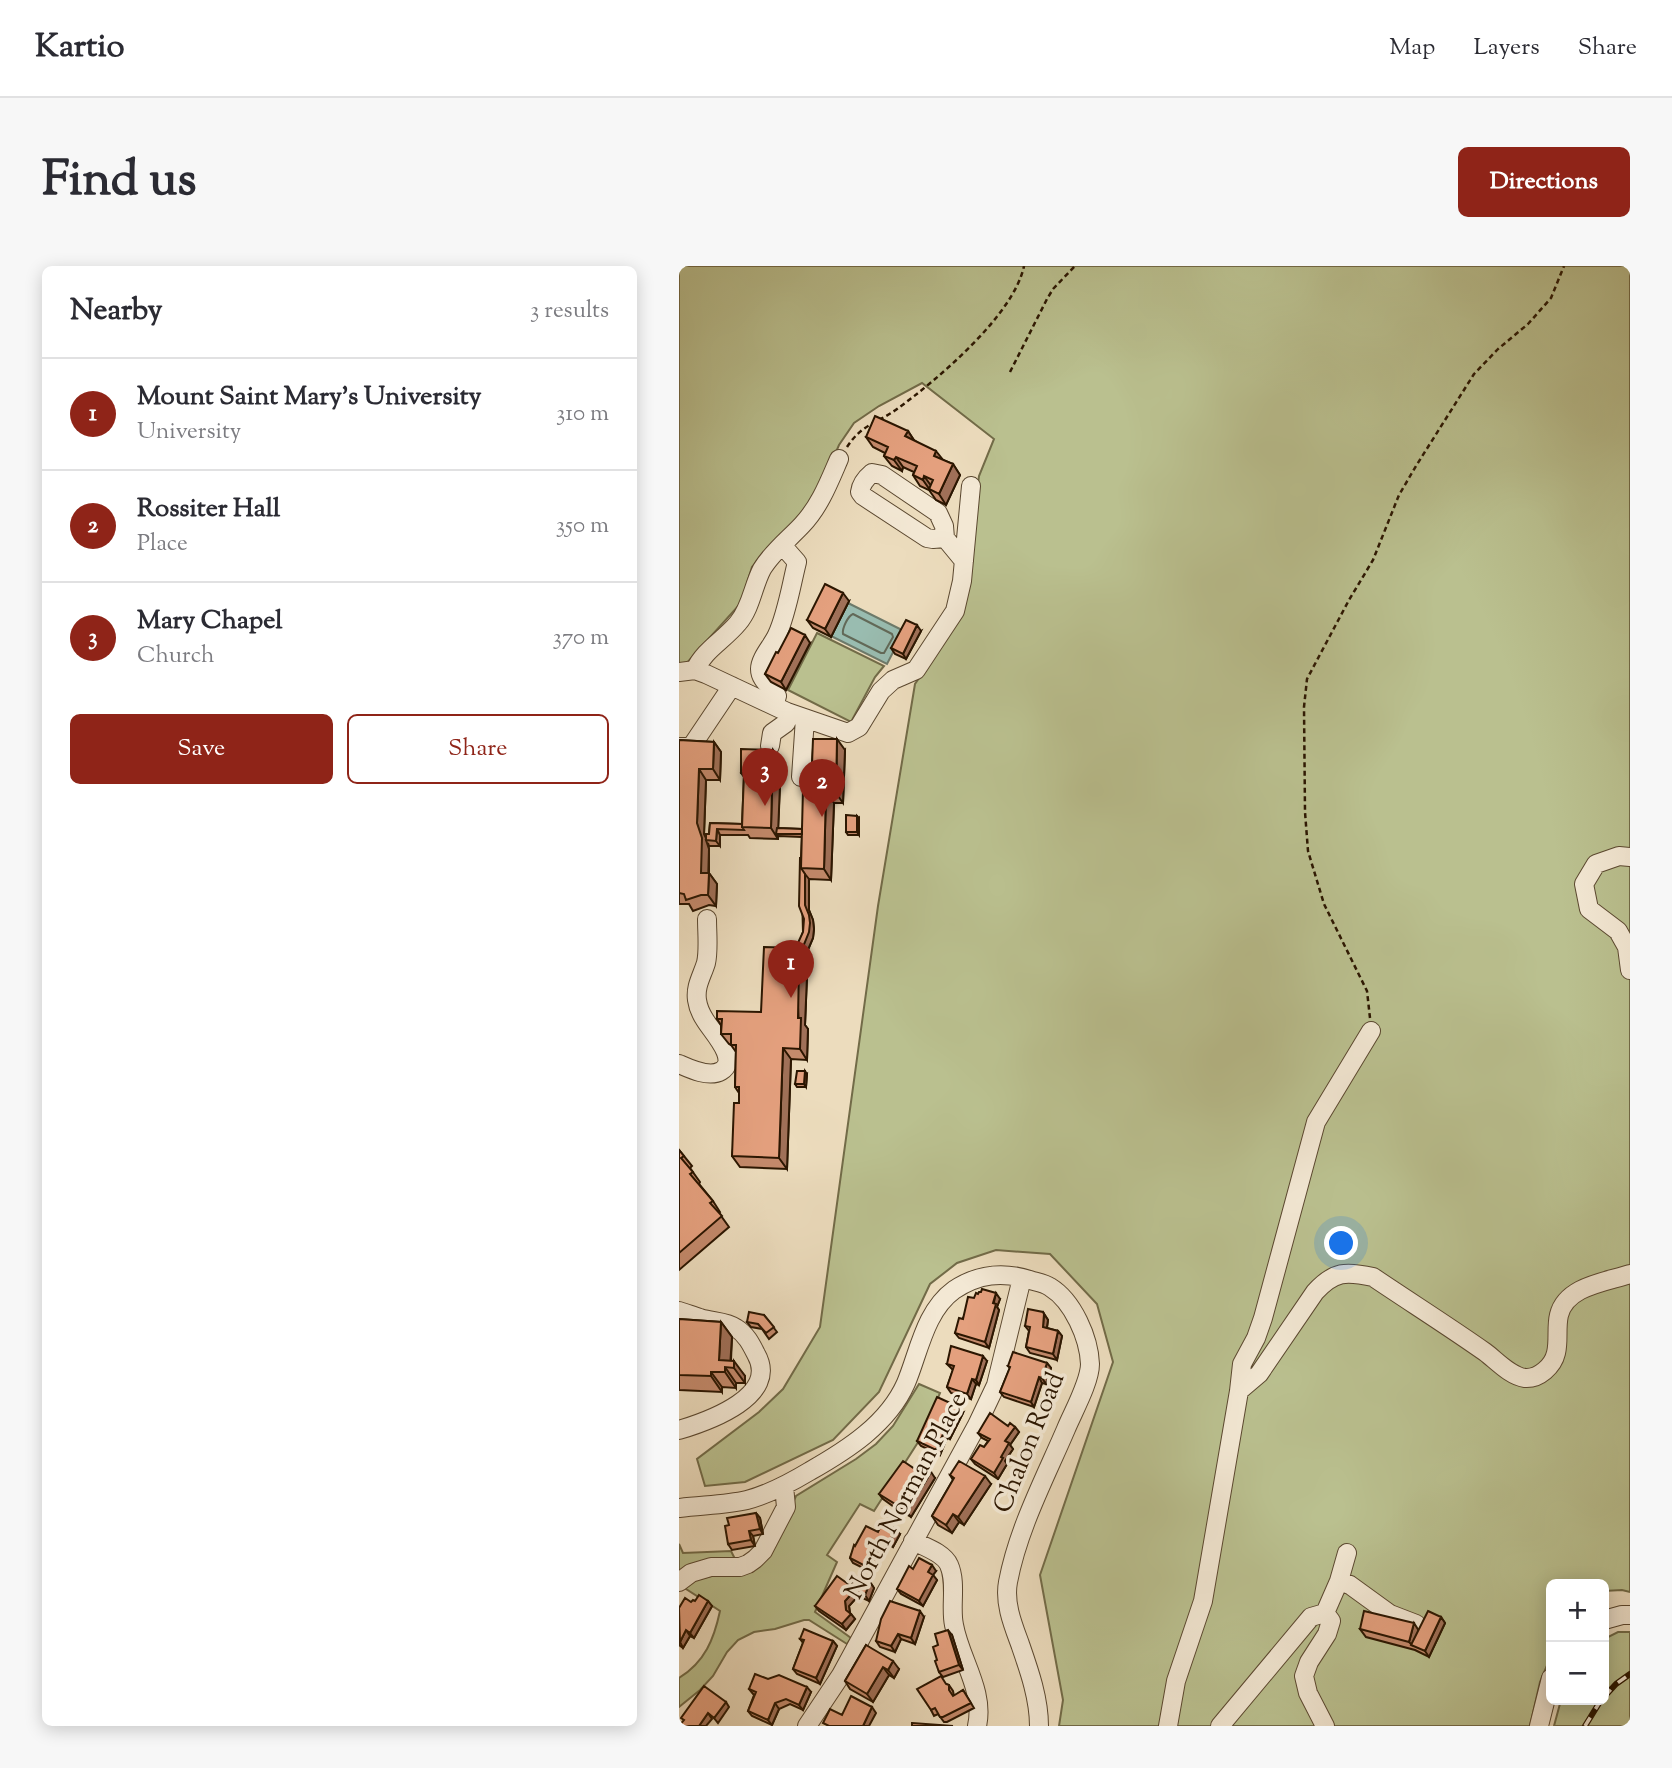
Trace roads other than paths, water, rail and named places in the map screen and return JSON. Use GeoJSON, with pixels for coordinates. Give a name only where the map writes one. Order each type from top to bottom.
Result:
{"type":"FeatureCollection","features":[{"type":"Feature","properties":{"kind":"street"},"geometry":{"type":"LineString","coordinates":[[687,671],[739,622],[747,610],[763,568],[820,501],[839,459]]}},
{"type":"Feature","properties":{"kind":"street"},"geometry":{"type":"LineString","coordinates":[[945,538],[927,538],[863,496],[860,488],[867,477],[872,473],[883,475],[938,513],[944,526],[945,538],[964,561]]}},
{"type":"Feature","properties":{"kind":"street"},"geometry":{"type":"LineString","coordinates":[[687,671],[706,674],[790,712],[848,733],[859,727],[881,691],[893,680],[916,670],[955,611],[962,581],[971,486]]}},
{"type":"Feature","properties":{"kind":"street"},"geometry":{"type":"LineString","coordinates":[[782,545],[797,562],[778,635],[761,667],[761,674],[790,712],[801,777]]}},
{"type":"Feature","properties":{"kind":"street"},"geometry":{"type":"LineString","coordinates":[[679,747],[691,747],[732,686]]}},
{"type":"Feature","properties":{"kind":"street"},"geometry":{"type":"LineString","coordinates":[[770,746],[772,733],[786,723],[790,712]]}},
{"type":"Feature","properties":{"kind":"street"},"geometry":{"type":"LineString","coordinates":[[1630,856],[1619,856],[1596,864],[1584,884],[1588,909],[1618,931],[1627,947],[1630,970]]}},
{"type":"Feature","properties":{"kind":"street"},"geometry":{"type":"LineString","coordinates":[[679,1064],[713,1074],[720,1072],[728,1062],[723,1046],[700,1012],[697,1000],[697,988],[707,955],[707,919]]}},
{"type":"Feature","properties":{"kind":"street"},"geometry":{"type":"LineString","coordinates":[[1168,1726],[1176,1681],[1203,1601],[1242,1364],[1263,1318],[1316,1122],[1371,1031]]}},
{"type":"Feature","properties":{"kind":"street"},"geometry":{"type":"LineString","coordinates":[[1239,1391],[1259,1374],[1325,1280],[1338,1274],[1355,1273],[1373,1277],[1484,1351],[1512,1373],[1525,1378],[1538,1375],[1547,1369],[1556,1354],[1559,1314],[1566,1301],[1578,1291],[1630,1274]]}},
{"type":"Feature","properties":{"kind":"street","name":"Chalon Road"},"geometry":{"type":"LineString","coordinates":[[679,1508],[744,1501],[784,1486],[862,1438],[893,1404],[905,1385],[929,1321],[939,1306],[951,1292],[969,1281],[989,1275],[1006,1274],[1050,1286],[1077,1318],[1086,1337],[1090,1367],[1081,1395],[1017,1545],[1007,1586],[1010,1618],[1033,1684],[1039,1726]]}},
{"type":"Feature","properties":{"kind":"street","name":"North Norman Place"},"geometry":{"type":"LineString","coordinates":[[807,1726],[841,1675],[977,1425],[996,1385],[1021,1278]]}},
{"type":"Feature","properties":{"kind":"street"},"geometry":{"type":"LineString","coordinates":[[679,1311],[740,1330],[759,1358],[762,1372],[758,1386],[745,1399],[724,1413],[679,1430]]}},
{"type":"Feature","properties":{"kind":"street"},"geometry":{"type":"LineString","coordinates":[[679,1582],[691,1573],[711,1567],[740,1567],[755,1559],[763,1551],[786,1507],[784,1486]]}},
{"type":"Feature","properties":{"kind":"street"},"geometry":{"type":"LineString","coordinates":[[913,1541],[941,1556],[950,1567],[954,1626],[977,1694],[977,1726]]}},
{"type":"Feature","properties":{"kind":"street"},"geometry":{"type":"LineString","coordinates":[[1325,1614],[1347,1553]]}},
{"type":"Feature","properties":{"kind":"street"},"geometry":{"type":"LineString","coordinates":[[1339,1580],[1390,1614],[1416,1624]]}},
{"type":"Feature","properties":{"kind":"street"},"geometry":{"type":"LineString","coordinates":[[1220,1726],[1311,1617],[1325,1614]]}},
{"type":"Feature","properties":{"kind":"street"},"geometry":{"type":"LineString","coordinates":[[1325,1614],[1331,1621],[1327,1634],[1309,1662],[1304,1676],[1308,1693],[1325,1726]]}},
{"type":"Feature","properties":{"kind":"street"},"geometry":{"type":"LineString","coordinates":[[1609,1619],[1630,1615]]}},
{"type":"Feature","properties":{"kind":"street"},"geometry":{"type":"LineString","coordinates":[[1539,1726],[1546,1698]]}},
{"type":"Feature","properties":{"kind":"water"},"geometry":{"type":"Polygon","coordinates":[[[848,603],[904,631],[887,664],[831,636],[848,603]]]}},
{"type":"Feature","properties":{"kind":"railway"},"geometry":{"type":"LineString","coordinates":[[1609,1692],[1630,1674]]}},
{"type":"Feature","properties":{"kind":"railway"},"geometry":{"type":"LineString","coordinates":[[1585,1726],[1598,1705]]}},
{"type":"Feature","properties":{"kind":"place","name":"Mary Chapel"},"geometry":{"type":"Point","coordinates":[765,806]}},
{"type":"Feature","properties":{"kind":"place","name":"Rossiter Hall"},"geometry":{"type":"Point","coordinates":[822,817]}},
{"type":"Feature","properties":{"kind":"place","name":"Mount Saint Mary's University"},"geometry":{"type":"Point","coordinates":[791,998]}}]}
